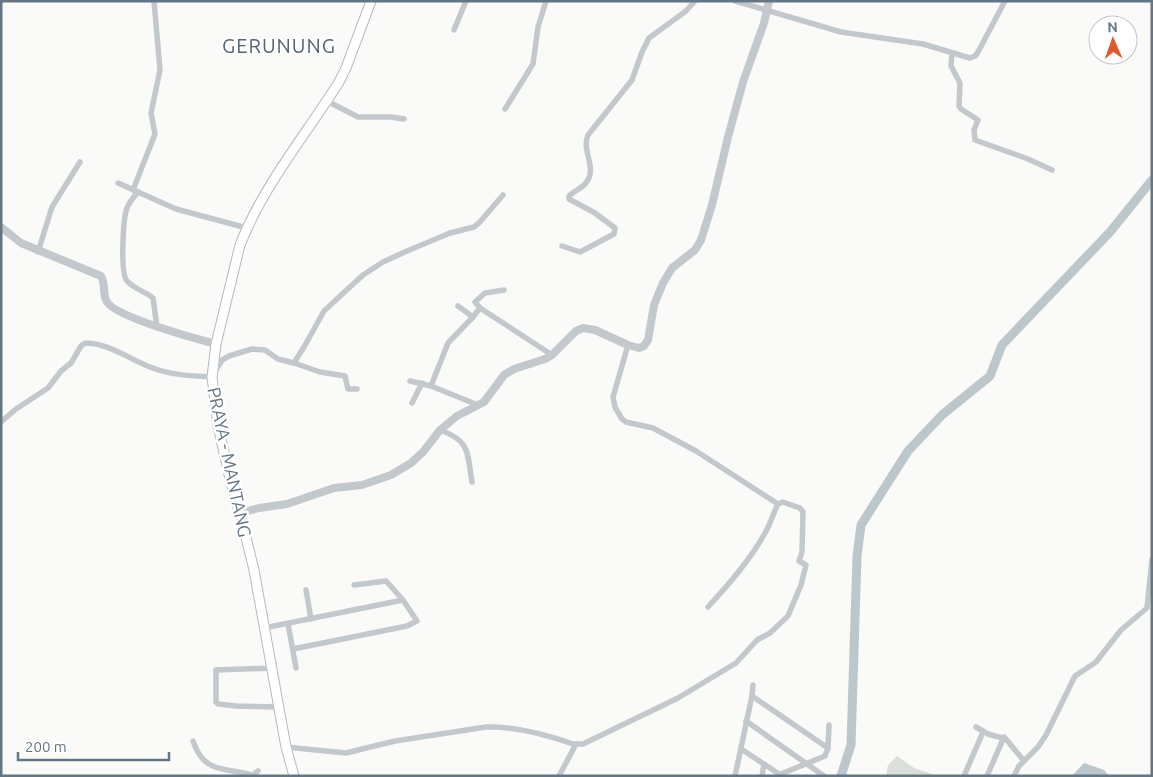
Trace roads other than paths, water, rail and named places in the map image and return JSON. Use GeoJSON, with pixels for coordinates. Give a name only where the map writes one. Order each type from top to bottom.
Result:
{"type":"FeatureCollection","features":[{"type":"Feature","properties":{"kind":"main road","name":"PRAYA - MANTANG"},"geometry":{"type":"LineString","coordinates":[[294,776],[286,747],[254,570],[218,426],[212,375],[216,344],[240,245],[247,228],[264,197],[327,101],[346,68],[371,1]]}},
{"type":"Feature","properties":{"kind":"street"},"geometry":{"type":"LineString","coordinates":[[154,1],[160,70],[151,113],[155,134],[128,206],[125,218],[123,248],[125,275],[128,282],[153,298],[157,327]]}},
{"type":"Feature","properties":{"kind":"street"},"geometry":{"type":"LineString","coordinates":[[454,30],[466,1]]}},
{"type":"Feature","properties":{"kind":"street"},"geometry":{"type":"LineString","coordinates":[[505,109],[534,64],[538,27],[546,1]]}},
{"type":"Feature","properties":{"kind":"street"},"geometry":{"type":"LineString","coordinates":[[562,246],[580,252],[614,234],[615,228],[595,213],[569,199],[586,183],[590,171],[591,164],[585,149],[585,142],[588,135],[632,80],[649,38],[686,11],[695,1]]}},
{"type":"Feature","properties":{"kind":"street"},"geometry":{"type":"LineString","coordinates":[[735,1],[841,32],[923,44],[970,58],[975,56],[1005,1]]}},
{"type":"Feature","properties":{"kind":"street"},"geometry":{"type":"LineString","coordinates":[[240,513],[287,504],[334,488],[362,485],[377,481],[411,463],[440,430],[457,416],[487,398],[504,375],[514,369],[539,362],[552,355],[576,331],[583,328],[595,330],[639,348],[646,344],[654,305],[663,283],[672,268],[695,250],[701,240],[712,205],[743,82],[768,10],[768,1]]}},
{"type":"Feature","properties":{"kind":"street"},"geometry":{"type":"LineString","coordinates":[[952,53],[951,66],[960,83],[959,106],[978,120],[974,130],[975,140],[1028,159],[1052,170]]}},
{"type":"Feature","properties":{"kind":"street"},"geometry":{"type":"LineString","coordinates":[[327,101],[358,117],[404,119]]}},
{"type":"Feature","properties":{"kind":"street"},"geometry":{"type":"LineString","coordinates":[[38,252],[52,207],[80,162]]}},
{"type":"Feature","properties":{"kind":"street"},"geometry":{"type":"LineString","coordinates":[[118,183],[176,209],[247,228]]}},
{"type":"Feature","properties":{"kind":"street"},"geometry":{"type":"LineString","coordinates":[[294,362],[324,311],[363,275],[382,262],[407,251],[444,236],[474,227],[503,195]]}},
{"type":"Feature","properties":{"kind":"street"},"geometry":{"type":"LineString","coordinates":[[1,227],[16,240],[38,252],[101,276],[104,281],[105,299],[112,308],[157,327],[216,344]]}},
{"type":"Feature","properties":{"kind":"street"},"geometry":{"type":"LineString","coordinates":[[504,290],[483,294],[475,302],[480,308],[552,355]]}},
{"type":"Feature","properties":{"kind":"street"},"geometry":{"type":"LineString","coordinates":[[458,306],[473,317]]}},
{"type":"Feature","properties":{"kind":"street"},"geometry":{"type":"LineString","coordinates":[[431,386],[447,345],[480,308]]}},
{"type":"Feature","properties":{"kind":"street"},"geometry":{"type":"LineString","coordinates":[[1,422],[16,409],[48,388],[71,363],[81,346],[85,344],[123,353],[164,372],[185,376],[212,375],[220,363],[228,356],[252,349],[265,350],[278,359],[294,362],[320,372],[345,376],[348,389],[357,389]]}},
{"type":"Feature","properties":{"kind":"street"},"geometry":{"type":"LineString","coordinates":[[628,345],[613,397],[614,407],[622,419],[626,422],[653,428],[696,451],[778,504]]}},
{"type":"Feature","properties":{"kind":"street"},"geometry":{"type":"LineString","coordinates":[[410,381],[431,386],[478,405]]}},
{"type":"Feature","properties":{"kind":"street"},"geometry":{"type":"LineString","coordinates":[[412,403],[422,384]]}},
{"type":"Feature","properties":{"kind":"street"},"geometry":{"type":"LineString","coordinates":[[440,430],[455,436],[462,442],[466,449],[472,482]]}},
{"type":"Feature","properties":{"kind":"street"},"geometry":{"type":"LineString","coordinates":[[286,747],[346,753],[395,741],[500,726],[576,744],[587,742],[678,698],[731,667],[757,640],[770,633],[786,619],[801,585],[806,565],[799,561],[802,552],[804,515],[800,508],[783,502],[778,504],[770,524],[753,552],[734,579],[708,607]]}},
{"type":"Feature","properties":{"kind":"street"},"geometry":{"type":"LineString","coordinates":[[1014,776],[1024,760],[1038,747],[1046,735],[1074,678],[1096,662],[1121,630],[1147,608],[1152,559]]}},
{"type":"Feature","properties":{"kind":"street"},"geometry":{"type":"LineString","coordinates":[[293,649],[412,625],[416,621],[386,581],[354,585]]}},
{"type":"Feature","properties":{"kind":"street"},"geometry":{"type":"LineString","coordinates":[[306,590],[311,619]]}},
{"type":"Feature","properties":{"kind":"street"},"geometry":{"type":"LineString","coordinates":[[264,628],[402,600]]}},
{"type":"Feature","properties":{"kind":"street"},"geometry":{"type":"LineString","coordinates":[[288,624],[296,668]]}},
{"type":"Feature","properties":{"kind":"street"},"geometry":{"type":"LineString","coordinates":[[273,668],[216,670],[216,702],[218,704],[236,706],[279,707]]}},
{"type":"Feature","properties":{"kind":"street"},"geometry":{"type":"LineString","coordinates":[[735,776],[753,685]]}},
{"type":"Feature","properties":{"kind":"street"},"geometry":{"type":"LineString","coordinates":[[752,696],[828,748]]}},
{"type":"Feature","properties":{"kind":"street"},"geometry":{"type":"LineString","coordinates":[[746,721],[824,776]]}},
{"type":"Feature","properties":{"kind":"street"},"geometry":{"type":"LineString","coordinates":[[741,749],[778,775],[824,756],[828,748],[829,725]]}},
{"type":"Feature","properties":{"kind":"street"},"geometry":{"type":"LineString","coordinates":[[976,727],[983,732],[1004,737],[1024,760]]}},
{"type":"Feature","properties":{"kind":"street"},"geometry":{"type":"LineString","coordinates":[[964,776],[983,732]]}},
{"type":"Feature","properties":{"kind":"street"},"geometry":{"type":"LineString","coordinates":[[987,776],[1004,737]]}},
{"type":"Feature","properties":{"kind":"street"},"geometry":{"type":"LineString","coordinates":[[193,741],[198,754],[206,764],[252,776],[258,771]]}},
{"type":"Feature","properties":{"kind":"street"},"geometry":{"type":"LineString","coordinates":[[559,776],[576,744]]}},
{"type":"Feature","properties":{"kind":"street"},"geometry":{"type":"LineString","coordinates":[[762,776],[764,764]]}},
{"type":"Feature","properties":{"kind":"waterway"},"geometry":{"type":"LineString","coordinates":[[841,776],[851,745],[857,556],[861,525],[908,451],[942,415],[990,376],[1002,345],[1110,232],[1152,180]]}},
{"type":"Feature","properties":{"kind":"district","name":"GERUNUNG"},"geometry":{"type":"Point","coordinates":[279,45]}}]}
